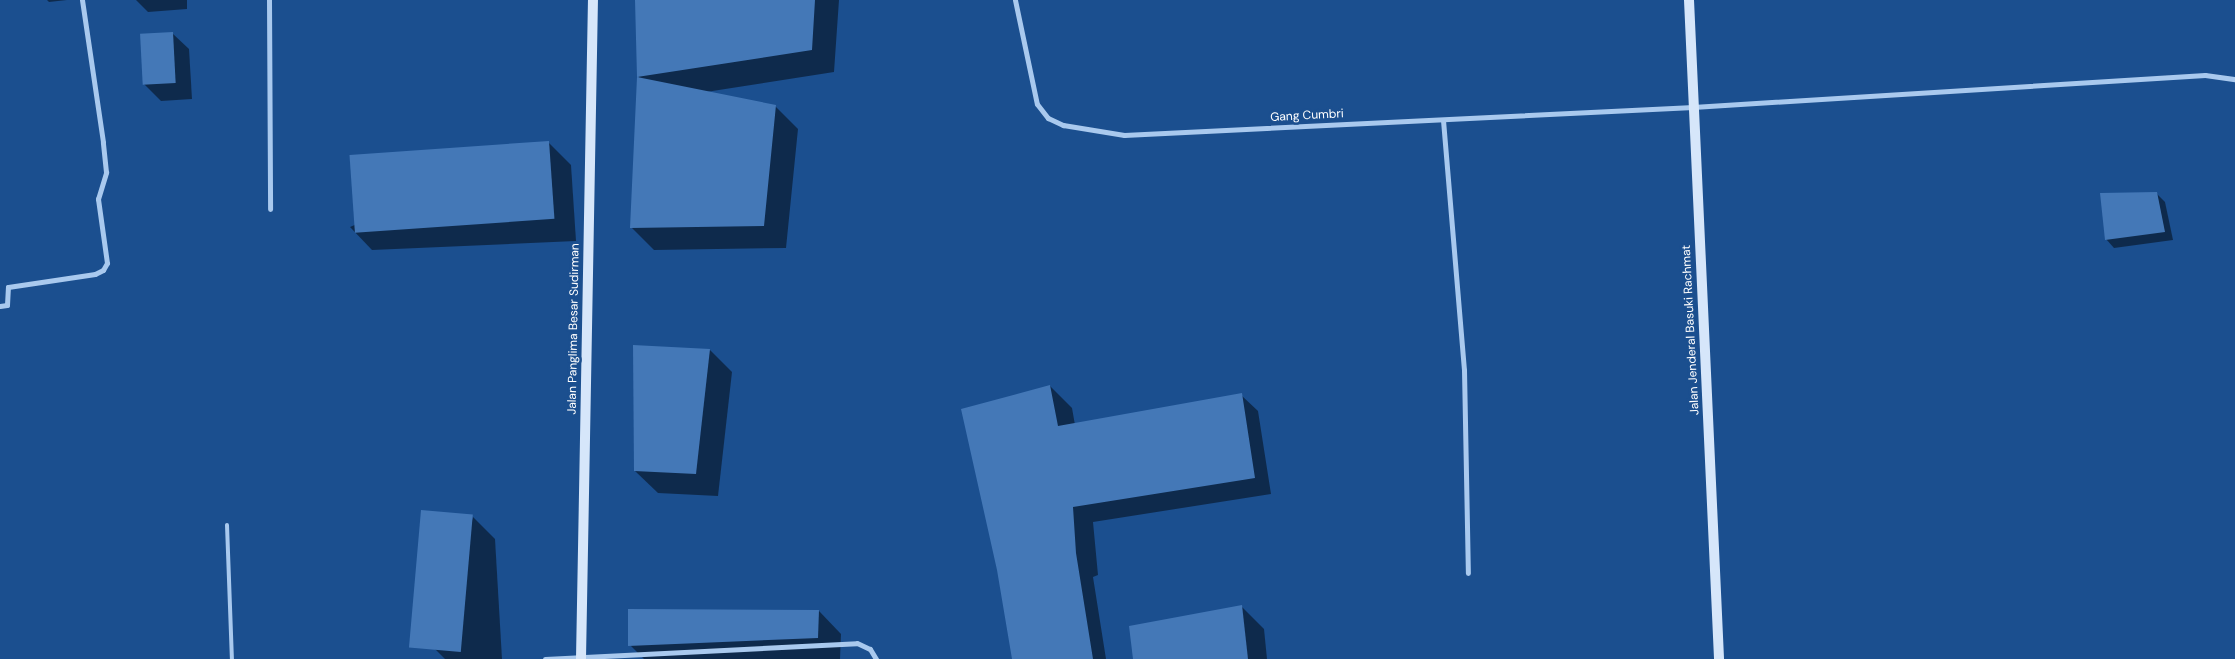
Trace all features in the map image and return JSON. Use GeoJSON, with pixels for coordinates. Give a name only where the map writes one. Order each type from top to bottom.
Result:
{"type":"FeatureCollection","features":[{"type":"Feature","properties":{"kind":"street"},"geometry":{"type":"LineString","coordinates":[[0,306],[7,305],[8,287],[94,274],[103,270],[107,262],[98,199],[106,172],[82,0]]}},
{"type":"Feature","properties":{"kind":"street"},"geometry":{"type":"LineString","coordinates":[[269,0],[270,209]]}},
{"type":"Feature","properties":{"kind":"street","name":"Jalan Panglima Besar Sudirman"},"geometry":{"type":"LineString","coordinates":[[581,658],[593,0]]}},
{"type":"Feature","properties":{"kind":"street","name":"Gang Cumbri"},"geometry":{"type":"LineString","coordinates":[[1015,0],[1037,104],[1048,118],[1062,125],[1124,134],[1693,108],[2205,75],[2235,79]]}},
{"type":"Feature","properties":{"kind":"street","name":"Jalan Jenderal Basuki Rachmat"},"geometry":{"type":"LineString","coordinates":[[1689,0],[1719,659]]}},
{"type":"Feature","properties":{"kind":"street"},"geometry":{"type":"LineString","coordinates":[[1444,120],[1464,370],[1468,573]]}},
{"type":"Feature","properties":{"kind":"street"},"geometry":{"type":"LineString","coordinates":[[545,659],[857,643],[870,649],[876,659]]}},
{"type":"Feature","properties":{"kind":"lane"},"geometry":{"type":"LineString","coordinates":[[227,525],[232,659]]}},
{"type":"Feature","properties":{"kind":"building"},"geometry":{"type":"Polygon","coordinates":[[[635,0],[815,0],[812,50],[637,77],[635,0]]]}},
{"type":"Feature","properties":{"kind":"building"},"geometry":{"type":"Polygon","coordinates":[[[173,32],[176,83],[143,85],[140,34],[173,32]]]}},
{"type":"Feature","properties":{"kind":"building"},"geometry":{"type":"Polygon","coordinates":[[[637,77],[776,105],[764,226],[630,228],[637,77]]]}},
{"type":"Feature","properties":{"kind":"building"},"geometry":{"type":"Polygon","coordinates":[[[549,141],[554,219],[355,233],[349,155],[549,141]]]}},
{"type":"Feature","properties":{"kind":"building"},"geometry":{"type":"Polygon","coordinates":[[[2157,192],[2165,232],[2105,240],[2100,193],[2157,192]]]}},
{"type":"Feature","properties":{"kind":"building"},"geometry":{"type":"Polygon","coordinates":[[[633,345],[710,349],[696,474],[634,471],[633,345]]]}},
{"type":"Feature","properties":{"kind":"building"},"geometry":{"type":"Polygon","coordinates":[[[1050,385],[1058,426],[1242,393],[1255,478],[1073,507],[1076,553],[1093,659],[1012,659],[997,570],[961,409],[1050,385]]]}},
{"type":"Feature","properties":{"kind":"building"},"geometry":{"type":"Polygon","coordinates":[[[421,510],[473,515],[461,652],[409,647],[421,510]]]}},
{"type":"Feature","properties":{"kind":"building"},"geometry":{"type":"Polygon","coordinates":[[[1242,605],[1248,659],[1133,659],[1129,626],[1242,605]]]}},
{"type":"Feature","properties":{"kind":"building"},"geometry":{"type":"Polygon","coordinates":[[[628,609],[819,610],[818,638],[628,646],[628,609]]]}}]}
